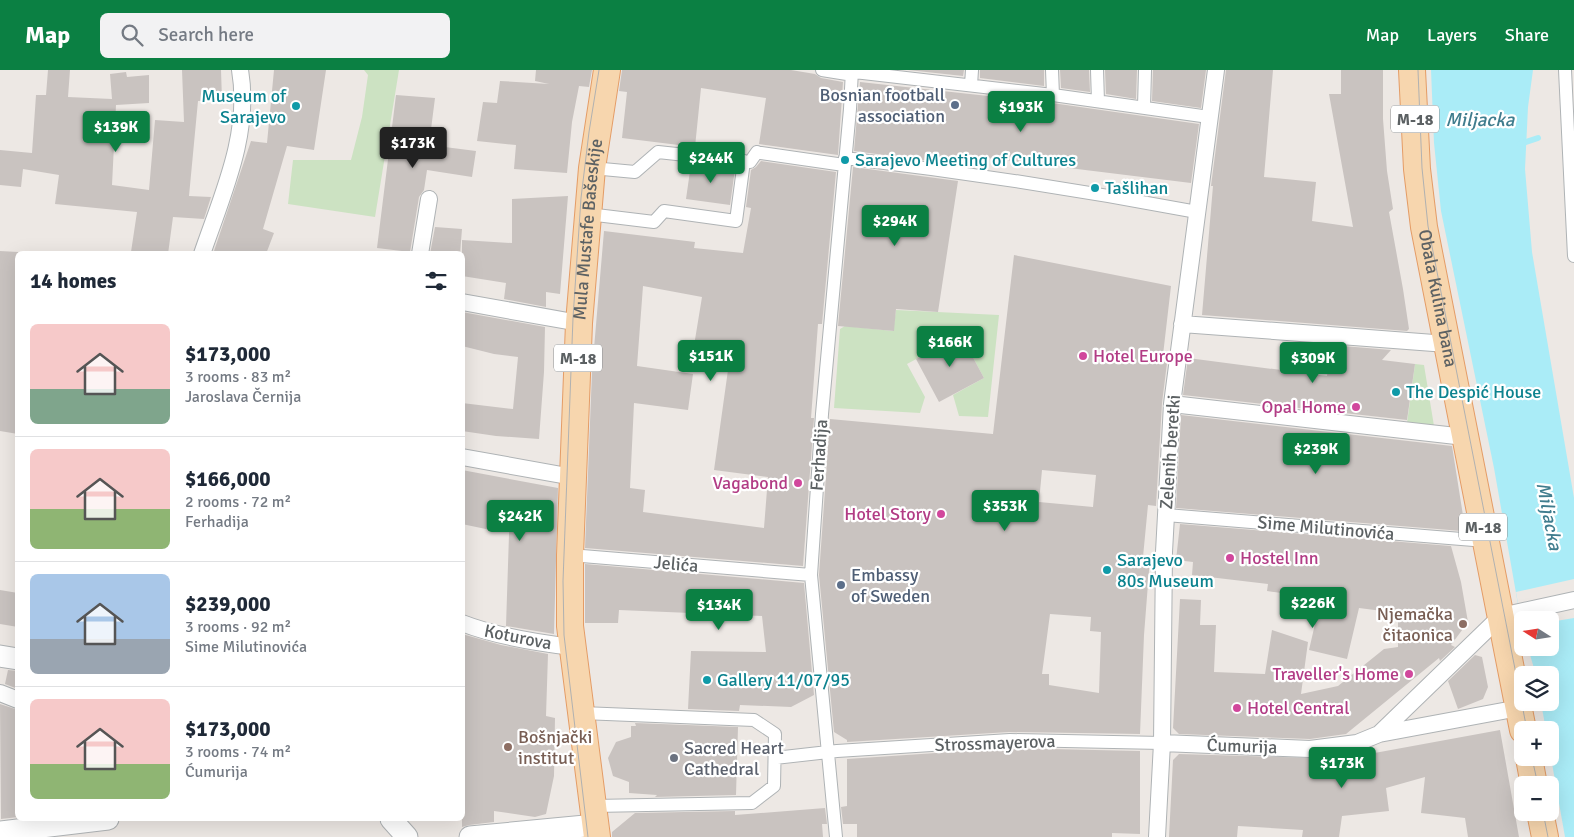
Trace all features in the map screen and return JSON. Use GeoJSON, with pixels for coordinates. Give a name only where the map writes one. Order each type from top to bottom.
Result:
{"type":"FeatureCollection","features":[{"type":"Feature","properties":{"kind":"main road","name":"Mula Mustafe Bašeskije"},"geometry":{"type":"LineString","coordinates":[[596,823],[570,626],[570,554],[579,323],[592,168],[607,70]]}},
{"type":"Feature","properties":{"kind":"main road","name":"Obala Kulina bana"},"geometry":{"type":"LineString","coordinates":[[1412,70],[1418,169],[1424,227],[1486,541],[1510,614],[1521,719]]}},
{"type":"Feature","properties":{"kind":"main road"},"geometry":{"type":"LineString","coordinates":[[1542,821],[1545,837]]}},
{"type":"Feature","properties":{"kind":"street"},"geometry":{"type":"LineString","coordinates":[[203,251],[236,153],[243,118],[243,83],[240,70]]}},
{"type":"Feature","properties":{"kind":"street"},"geometry":{"type":"LineString","coordinates":[[822,70],[847,74],[852,71],[971,85],[1209,117]]}},
{"type":"Feature","properties":{"kind":"street"},"geometry":{"type":"LineString","coordinates":[[971,85],[972,70]]}},
{"type":"Feature","properties":{"kind":"street"},"geometry":{"type":"LineString","coordinates":[[1052,70],[1053,95]]}},
{"type":"Feature","properties":{"kind":"street"},"geometry":{"type":"LineString","coordinates":[[1097,70],[1098,102]]}},
{"type":"Feature","properties":{"kind":"street"},"geometry":{"type":"LineString","coordinates":[[1144,107],[1145,70]]}},
{"type":"Feature","properties":{"kind":"street","name":"Zelenih beretki"},"geometry":{"type":"LineString","coordinates":[[1157,837],[1162,743],[1166,515],[1172,404],[1216,70]]}},
{"type":"Feature","properties":{"kind":"street"},"geometry":{"type":"LineString","coordinates":[[1565,70],[1574,256]]}},
{"type":"Feature","properties":{"kind":"street","name":"Ferhadija"},"geometry":{"type":"LineString","coordinates":[[836,837],[811,575],[822,414],[852,71]]}},
{"type":"Feature","properties":{"kind":"street"},"geometry":{"type":"LineString","coordinates":[[592,168],[635,172],[658,152],[750,162],[759,152],[951,171],[1197,212]]}},
{"type":"Feature","properties":{"kind":"street"},"geometry":{"type":"LineString","coordinates":[[588,214],[654,222],[664,211],[736,221],[744,161]]}},
{"type":"Feature","properties":{"kind":"street"},"geometry":{"type":"LineString","coordinates":[[420,251],[429,199]]}},
{"type":"Feature","properties":{"kind":"street"},"geometry":{"type":"LineString","coordinates":[[465,303],[579,323]]}},
{"type":"Feature","properties":{"kind":"street"},"geometry":{"type":"LineString","coordinates":[[1182,324],[1446,344]]}},
{"type":"Feature","properties":{"kind":"street"},"geometry":{"type":"LineString","coordinates":[[1172,404],[1465,437]]}},
{"type":"Feature","properties":{"kind":"street"},"geometry":{"type":"LineString","coordinates":[[465,458],[573,477]]}},
{"type":"Feature","properties":{"kind":"street","name":"Sime Milutinovića"},"geometry":{"type":"LineString","coordinates":[[1166,515],[1486,541]]}},
{"type":"Feature","properties":{"kind":"street","name":"Jelića"},"geometry":{"type":"LineString","coordinates":[[570,554],[811,575]]}},
{"type":"Feature","properties":{"kind":"street"},"geometry":{"type":"LineString","coordinates":[[1510,614],[1574,600]]}},
{"type":"Feature","properties":{"kind":"street","name":"Ćumurija"},"geometry":{"type":"LineString","coordinates":[[1379,734],[1510,614]]}},
{"type":"Feature","properties":{"kind":"street","name":"Koturova"},"geometry":{"type":"LineString","coordinates":[[465,624],[498,634],[573,647]]}},
{"type":"Feature","properties":{"kind":"street"},"geometry":{"type":"LineString","coordinates":[[0,656],[15,658]]}},
{"type":"Feature","properties":{"kind":"street"},"geometry":{"type":"LineString","coordinates":[[0,693],[15,699]]}},
{"type":"Feature","properties":{"kind":"street"},"geometry":{"type":"LineString","coordinates":[[470,837],[752,803],[774,786],[775,734],[754,720],[582,713]]}},
{"type":"Feature","properties":{"kind":"street","name":"Ćumurija"},"geometry":{"type":"LineString","coordinates":[[1162,743],[1310,749],[1357,743],[1379,734],[1521,719]]}},
{"type":"Feature","properties":{"kind":"street","name":"Strossmayerova"},"geometry":{"type":"LineString","coordinates":[[774,758],[828,752],[1010,740],[1162,743]]}},
{"type":"Feature","properties":{"kind":"street"},"geometry":{"type":"LineString","coordinates":[[0,832],[29,824],[76,821]]}},
{"type":"Feature","properties":{"kind":"street"},"geometry":{"type":"LineString","coordinates":[[393,821],[407,837]]}},
{"type":"Feature","properties":{"kind":"green space"},"geometry":{"type":"Polygon","coordinates":[[[364,70],[399,70],[375,217],[288,204],[293,160],[351,160],[362,117],[368,75],[364,70]]]}},
{"type":"Feature","properties":{"kind":"green space"},"geometry":{"type":"Polygon","coordinates":[[[896,310],[999,315],[988,417],[959,416],[953,395],[984,378],[961,335],[907,364],[925,397],[920,413],[834,408],[840,329],[845,326],[893,331],[896,310]]]}},
{"type":"Feature","properties":{"kind":"green space"},"geometry":{"type":"Polygon","coordinates":[[[1415,364],[1424,365],[1434,426],[1407,423],[1415,364]]]}},
{"type":"Feature","properties":{"kind":"water","name":"Miljacka"},"geometry":{"type":"Polygon","coordinates":[[[1431,70],[1533,70],[1528,107],[1525,169],[1532,252],[1574,498],[1574,837],[1565,837],[1559,803],[1559,776],[1554,776],[1552,766],[1559,766],[1559,721],[1544,721],[1542,711],[1559,711],[1559,666],[1533,666],[1530,656],[1559,656],[1559,611],[1519,611],[1494,468],[1441,211],[1434,143],[1431,70]]]}},
{"type":"Feature","properties":{"kind":"pier"},"geometry":{"type":"Polygon","coordinates":[[[1574,579],[1574,618],[1559,620],[1559,611],[1519,611],[1516,592],[1574,579]]]}},
{"type":"Feature","properties":{"kind":"building"},"geometry":{"type":"Polygon","coordinates":[[[48,70],[70,70],[68,97],[112,99],[110,74],[126,72],[127,77],[149,75],[149,103],[116,105],[112,185],[149,190],[155,120],[184,122],[182,70],[221,70],[222,100],[198,101],[189,196],[211,197],[204,219],[173,217],[168,251],[131,251],[137,212],[55,204],[59,175],[23,169],[21,187],[0,185],[0,150],[32,153],[36,95],[46,95],[48,70]]]}},
{"type":"Feature","properties":{"kind":"building"},"geometry":{"type":"Polygon","coordinates":[[[274,70],[326,70],[314,150],[287,146],[263,229],[274,233],[267,251],[214,251],[251,141],[267,143],[274,70]]]}},
{"type":"Feature","properties":{"kind":"building"},"geometry":{"type":"Polygon","coordinates":[[[536,70],[592,70],[589,87],[579,86],[572,122],[567,173],[514,169],[516,145],[477,141],[483,102],[497,103],[500,81],[549,84],[535,81],[536,70]]]}},
{"type":"Feature","properties":{"kind":"building"},"geometry":{"type":"Polygon","coordinates":[[[622,70],[791,70],[843,82],[838,155],[759,144],[766,98],[701,88],[695,147],[622,138],[627,92],[619,91],[622,70]]]}},
{"type":"Feature","properties":{"kind":"building"},"geometry":{"type":"Polygon","coordinates":[[[908,70],[964,70],[963,76],[908,70]]]}},
{"type":"Feature","properties":{"kind":"building"},"geometry":{"type":"Polygon","coordinates":[[[980,70],[1044,70],[1044,86],[980,78],[980,70]]]}},
{"type":"Feature","properties":{"kind":"building"},"geometry":{"type":"Polygon","coordinates":[[[1060,70],[1089,70],[1090,92],[1061,88],[1060,70]]]}},
{"type":"Feature","properties":{"kind":"building"},"geometry":{"type":"Polygon","coordinates":[[[1105,70],[1137,70],[1136,99],[1106,94],[1105,70]]]}},
{"type":"Feature","properties":{"kind":"building"},"geometry":{"type":"Polygon","coordinates":[[[1153,70],[1206,70],[1201,108],[1152,101],[1153,70]]]}},
{"type":"Feature","properties":{"kind":"building"},"geometry":{"type":"Polygon","coordinates":[[[1226,70],[1273,70],[1264,177],[1316,182],[1312,221],[1353,227],[1329,94],[1341,94],[1341,70],[1383,70],[1383,119],[1387,171],[1393,209],[1389,212],[1403,289],[1409,329],[1407,331],[1202,315],[1213,186],[1211,186],[1226,70]]]}},
{"type":"Feature","properties":{"kind":"building"},"geometry":{"type":"Polygon","coordinates":[[[860,82],[1052,103],[1199,124],[1191,183],[962,155],[960,165],[854,151],[860,82]]]}},
{"type":"Feature","properties":{"kind":"building"},"geometry":{"type":"Polygon","coordinates":[[[396,95],[435,98],[429,145],[476,151],[472,177],[427,170],[424,190],[419,197],[410,251],[377,248],[396,95]]]}},
{"type":"Feature","properties":{"kind":"building"},"geometry":{"type":"Polygon","coordinates":[[[761,161],[836,172],[822,324],[818,324],[811,418],[814,418],[803,566],[585,548],[592,372],[604,231],[695,242],[694,248],[743,253],[751,208],[746,207],[751,170],[761,161]],[[643,286],[637,366],[693,374],[688,410],[634,403],[630,488],[645,490],[643,512],[764,528],[768,477],[714,470],[728,370],[691,364],[702,297],[643,286]]]}},
{"type":"Feature","properties":{"kind":"building"},"geometry":{"type":"Polygon","coordinates":[[[691,164],[735,169],[730,205],[686,199],[691,164]]]}},
{"type":"Feature","properties":{"kind":"building"},"geometry":{"type":"Polygon","coordinates":[[[853,167],[958,181],[938,312],[896,309],[894,331],[838,326],[853,167]]]}},
{"type":"Feature","properties":{"kind":"building"},"geometry":{"type":"Polygon","coordinates":[[[568,196],[560,294],[546,292],[546,307],[504,299],[506,283],[465,276],[465,251],[462,251],[462,240],[512,243],[512,199],[568,196]]]}},
{"type":"Feature","properties":{"kind":"building"},"geometry":{"type":"Polygon","coordinates":[[[435,227],[462,229],[460,251],[431,251],[435,227]]]}},
{"type":"Feature","properties":{"kind":"building"},"geometry":{"type":"Polygon","coordinates":[[[0,251],[15,252],[15,434],[0,431],[0,251]]]}},
{"type":"Feature","properties":{"kind":"building"},"geometry":{"type":"Polygon","coordinates":[[[1014,255],[1171,286],[1163,355],[1168,355],[1162,403],[1156,506],[1148,505],[1143,557],[1150,558],[1144,635],[1140,734],[1009,732],[847,742],[847,740],[834,732],[819,575],[830,419],[993,434],[1014,255]],[[1042,470],[1039,502],[1093,507],[1096,475],[1042,470]],[[1050,614],[1042,674],[1049,674],[1049,685],[1099,693],[1101,632],[1090,631],[1091,617],[1050,614]]]}},
{"type":"Feature","properties":{"kind":"building"},"geometry":{"type":"Polygon","coordinates":[[[465,313],[545,327],[539,439],[465,431],[465,403],[513,409],[518,357],[494,354],[465,347],[465,313]]]}},
{"type":"Feature","properties":{"kind":"building"},"geometry":{"type":"Polygon","coordinates":[[[961,335],[984,378],[939,402],[916,359],[961,335]]]}},
{"type":"Feature","properties":{"kind":"building"},"geometry":{"type":"Polygon","coordinates":[[[1331,345],[1391,350],[1382,360],[1415,364],[1407,420],[1183,395],[1188,358],[1327,376],[1331,345]]]}},
{"type":"Feature","properties":{"kind":"building"},"geometry":{"type":"Polygon","coordinates":[[[1181,415],[1452,446],[1465,528],[1462,531],[1176,508],[1181,415]]]}},
{"type":"Feature","properties":{"kind":"building"},"geometry":{"type":"Polygon","coordinates":[[[465,471],[558,488],[554,634],[506,626],[510,504],[500,532],[465,525],[465,471]]]}},
{"type":"Feature","properties":{"kind":"building"},"geometry":{"type":"Polygon","coordinates":[[[1180,524],[1451,546],[1461,582],[1468,622],[1451,645],[1455,647],[1440,661],[1439,658],[1346,734],[1310,739],[1179,734],[1173,728],[1180,599],[1201,600],[1200,625],[1216,625],[1214,672],[1265,674],[1272,630],[1308,642],[1301,694],[1338,686],[1384,649],[1398,647],[1398,613],[1359,608],[1347,659],[1309,650],[1321,598],[1267,591],[1268,584],[1192,575],[1193,562],[1176,560],[1180,524]]]}},
{"type":"Feature","properties":{"kind":"building"},"geometry":{"type":"Polygon","coordinates":[[[585,564],[804,583],[814,695],[791,707],[740,705],[739,711],[688,709],[691,651],[766,652],[762,616],[619,610],[618,623],[585,623],[585,564]]]}},
{"type":"Feature","properties":{"kind":"building"},"geometry":{"type":"Polygon","coordinates":[[[0,590],[15,592],[15,626],[0,624],[0,590]]]}},
{"type":"Feature","properties":{"kind":"building"},"geometry":{"type":"Polygon","coordinates":[[[465,635],[501,645],[548,654],[546,716],[555,718],[554,776],[546,814],[535,817],[494,811],[494,822],[462,827],[462,821],[465,821],[465,635]]]}},
{"type":"Feature","properties":{"kind":"building"},"geometry":{"type":"Polygon","coordinates":[[[1475,655],[1482,657],[1488,687],[1483,699],[1458,709],[1448,681],[1475,655]]]}},
{"type":"Feature","properties":{"kind":"building"},"geometry":{"type":"Polygon","coordinates":[[[8,670],[15,671],[15,688],[5,684],[8,670]]]}},
{"type":"Feature","properties":{"kind":"building"},"geometry":{"type":"Polygon","coordinates":[[[0,704],[15,709],[15,817],[1,819],[0,704]]]}},
{"type":"Feature","properties":{"kind":"building","name":"Sacred Heart Cathedral"},"geometry":{"type":"Polygon","coordinates":[[[635,723],[738,727],[736,795],[655,797],[657,795],[629,793],[629,782],[613,776],[608,758],[616,742],[631,737],[631,726],[636,726],[635,723]]]}},
{"type":"Feature","properties":{"kind":"building"},"geometry":{"type":"Polygon","coordinates":[[[1500,730],[1514,809],[1514,821],[1516,821],[1519,837],[1468,837],[1465,818],[1421,813],[1425,777],[1386,788],[1389,811],[1342,816],[1339,837],[1302,837],[1303,830],[1238,826],[1237,837],[1169,837],[1173,760],[1179,754],[1317,758],[1309,765],[1500,730]]]}},
{"type":"Feature","properties":{"kind":"building"},"geometry":{"type":"Polygon","coordinates":[[[1010,748],[1140,751],[1140,834],[1112,833],[1112,837],[857,837],[857,824],[843,824],[841,807],[847,806],[847,759],[1010,748]]]}},
{"type":"Feature","properties":{"kind":"building"},"geometry":{"type":"Polygon","coordinates":[[[825,808],[827,824],[822,824],[823,837],[612,837],[612,832],[635,813],[735,811],[735,815],[825,808]]]}},
{"type":"Feature","properties":{"kind":"waterway"},"geometry":{"type":"LineString","coordinates":[[1520,144],[1538,138]]}},
{"type":"Feature","properties":{"kind":"tram line"},"geometry":{"type":"LineString","coordinates":[[588,837],[564,635],[563,581],[573,318],[581,198],[599,70]]}},
{"type":"Feature","properties":{"kind":"tram line"},"geometry":{"type":"LineString","coordinates":[[1418,70],[1422,168],[1428,226],[1525,721]]}},
{"type":"Feature","properties":{"kind":"tram line"},"geometry":{"type":"LineString","coordinates":[[1534,766],[1536,776]]}},
{"type":"Feature","properties":{"kind":"tram line"},"geometry":{"type":"LineString","coordinates":[[1545,821],[1548,837]]}},
{"type":"Feature","properties":{"kind":"place","name":"Bosnian football association"},"geometry":{"type":"Point","coordinates":[955,105]}},
{"type":"Feature","properties":{"kind":"place","name":"Museum of Sarajevo"},"geometry":{"type":"Point","coordinates":[296,106]}},
{"type":"Feature","properties":{"kind":"place","name":"Sarajevo Meeting of Cultures"},"geometry":{"type":"Point","coordinates":[845,160]}},
{"type":"Feature","properties":{"kind":"place","name":"Tašlihan"},"geometry":{"type":"Point","coordinates":[1095,188]}},
{"type":"Feature","properties":{"kind":"place","name":"Hotel Europe"},"geometry":{"type":"Point","coordinates":[1083,356]}},
{"type":"Feature","properties":{"kind":"place","name":"The Despić House"},"geometry":{"type":"Point","coordinates":[1396,392]}},
{"type":"Feature","properties":{"kind":"place","name":"Opal Home"},"geometry":{"type":"Point","coordinates":[1356,407]}},
{"type":"Feature","properties":{"kind":"place","name":"Vagabond"},"geometry":{"type":"Point","coordinates":[798,483]}},
{"type":"Feature","properties":{"kind":"place","name":"Hotel Story"},"geometry":{"type":"Point","coordinates":[941,514]}},
{"type":"Feature","properties":{"kind":"place","name":"Hostel Inn"},"geometry":{"type":"Point","coordinates":[1230,558]}},
{"type":"Feature","properties":{"kind":"place","name":"Sarajevo 80s Museum"},"geometry":{"type":"Point","coordinates":[1107,570]}},
{"type":"Feature","properties":{"kind":"place","name":"Embassy of Sweden"},"geometry":{"type":"Point","coordinates":[841,585]}},
{"type":"Feature","properties":{"kind":"place","name":"Njemačka čitaonica"},"geometry":{"type":"Point","coordinates":[1463,624]}},
{"type":"Feature","properties":{"kind":"place","name":"Traveller's Home"},"geometry":{"type":"Point","coordinates":[1409,674]}},
{"type":"Feature","properties":{"kind":"place","name":"Gallery 11/07/95"},"geometry":{"type":"Point","coordinates":[707,680]}},
{"type":"Feature","properties":{"kind":"place","name":"Hotel Central"},"geometry":{"type":"Point","coordinates":[1237,708]}},
{"type":"Feature","properties":{"kind":"place","name":"Bošnjački institut"},"geometry":{"type":"Point","coordinates":[508,747]}},
{"type":"Feature","properties":{"kind":"place","name":"Sacred Heart Cathedral"},"geometry":{"type":"Point","coordinates":[674,758]}}]}
